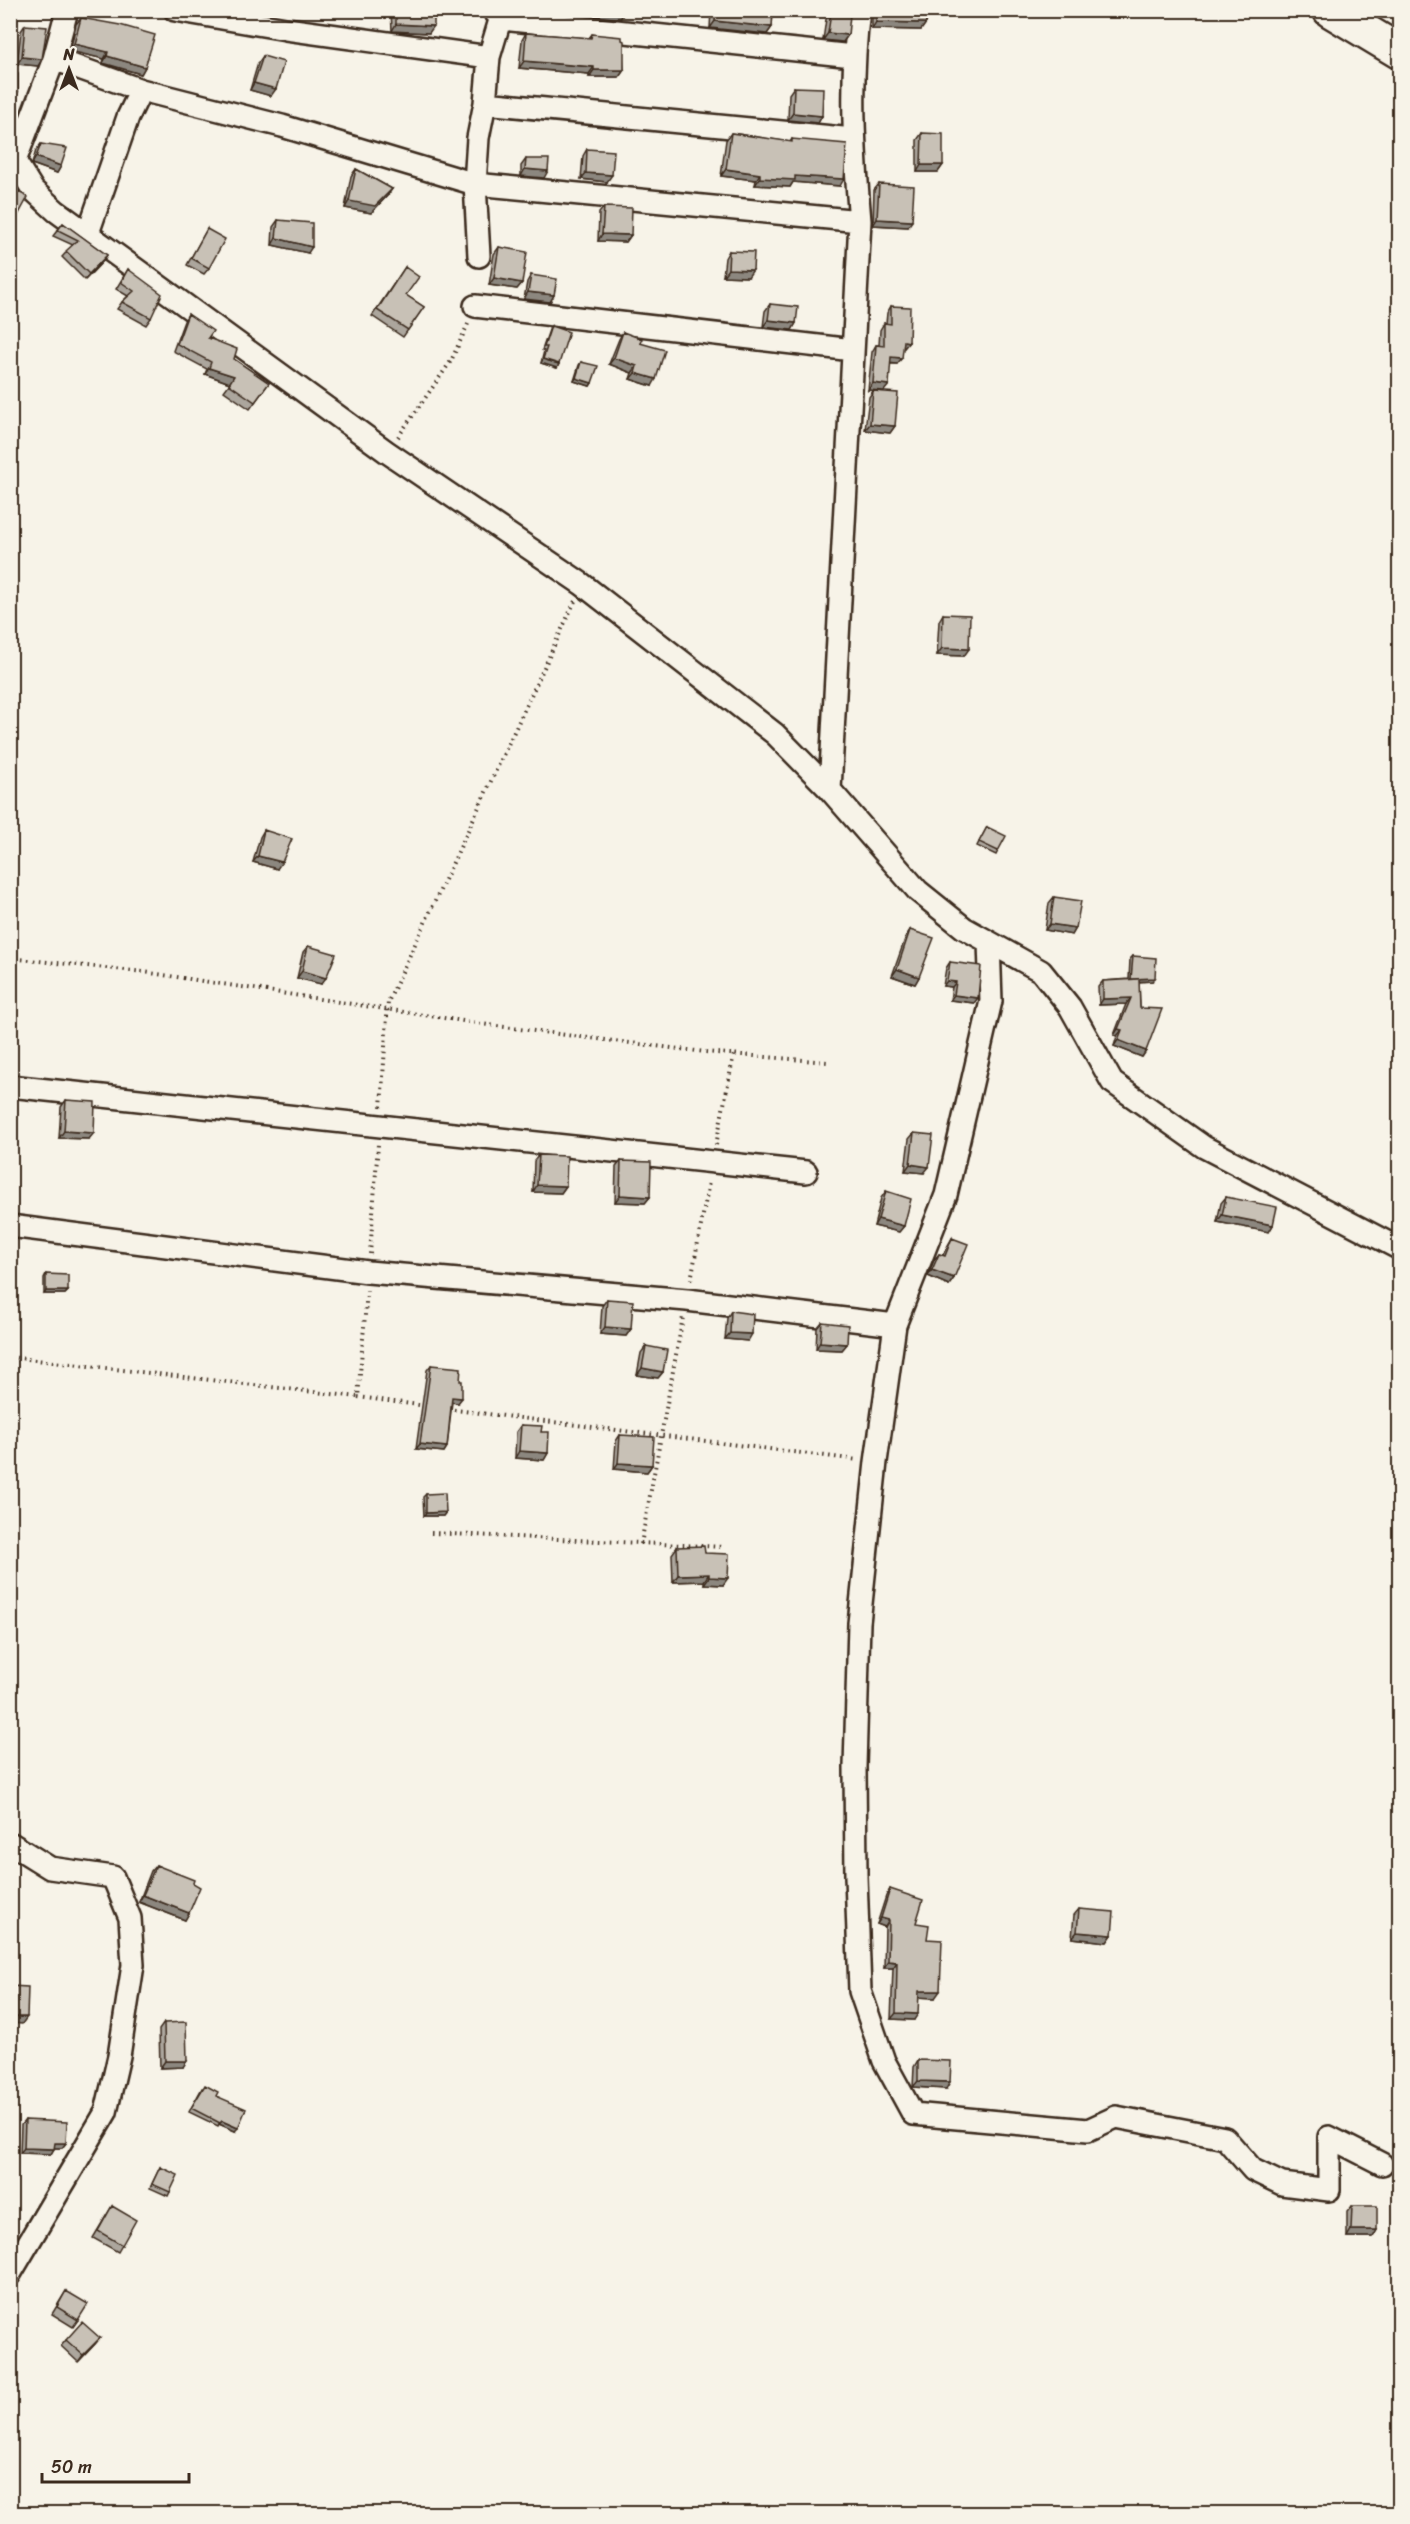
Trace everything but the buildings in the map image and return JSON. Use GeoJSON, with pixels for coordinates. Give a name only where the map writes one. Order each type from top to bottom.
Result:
{"type":"FeatureCollection","features":[{"type":"Feature","properties":{"kind":"main road"},"geometry":{"type":"LineString","coordinates":[[1330,10],[1400,52]]}},
{"type":"Feature","properties":{"kind":"street"},"geometry":{"type":"LineString","coordinates":[[67,10],[54,59],[13,160],[33,190],[56,211],[387,452],[582,584],[775,734],[830,790],[918,891],[964,928],[1041,971],[1070,1007],[1112,1082],[1204,1147],[1400,1249]]}},
{"type":"Feature","properties":{"kind":"street"},"geometry":{"type":"LineString","coordinates":[[175,10],[489,57]]}},
{"type":"Feature","properties":{"kind":"street"},"geometry":{"type":"LineString","coordinates":[[830,790],[860,221],[853,139],[853,56],[860,10]]}},
{"type":"Feature","properties":{"kind":"street"},"geometry":{"type":"LineString","coordinates":[[479,256],[476,184],[478,138],[485,103],[489,57],[499,13],[853,56]]}},
{"type":"Feature","properties":{"kind":"street"},"geometry":{"type":"LineString","coordinates":[[54,59],[141,90],[282,126],[476,184],[860,221]]}},
{"type":"Feature","properties":{"kind":"street"},"geometry":{"type":"LineString","coordinates":[[88,234],[128,117],[141,90]]}},
{"type":"Feature","properties":{"kind":"street"},"geometry":{"type":"LineString","coordinates":[[485,103],[853,139]]}},
{"type":"Feature","properties":{"kind":"street"},"geometry":{"type":"LineString","coordinates":[[476,306],[853,350]]}},
{"type":"Feature","properties":{"kind":"street"},"geometry":{"type":"LineString","coordinates":[[989,942],[991,1001],[946,1195],[895,1325],[876,1462],[859,1623],[855,1767],[860,1991],[884,2061],[913,2114],[1088,2130],[1116,2117],[1225,2138],[1253,2170],[1282,2184],[1329,2190],[1329,2138],[1382,2164]]}},
{"type":"Feature","properties":{"kind":"street"},"geometry":{"type":"LineString","coordinates":[[10,1086],[806,1172]]}},
{"type":"Feature","properties":{"kind":"street"},"geometry":{"type":"LineString","coordinates":[[10,1226],[368,1272],[687,1300],[895,1325]]}},
{"type":"Feature","properties":{"kind":"street"},"geometry":{"type":"LineString","coordinates":[[10,1843],[50,1868],[112,1877],[130,1918],[133,1965],[119,2056],[106,2112],[10,2274]]}},
{"type":"Feature","properties":{"kind":"path"},"geometry":{"type":"LineString","coordinates":[[387,452],[451,361],[476,306]]}},
{"type":"Feature","properties":{"kind":"path"},"geometry":{"type":"LineString","coordinates":[[358,1397],[388,1002],[582,584]]}},
{"type":"Feature","properties":{"kind":"path"},"geometry":{"type":"LineString","coordinates":[[10,958],[144,972],[581,1037],[705,1052],[828,1062]]}},
{"type":"Feature","properties":{"kind":"path"},"geometry":{"type":"LineString","coordinates":[[10,1357],[428,1407]]}},
{"type":"Feature","properties":{"kind":"path"},"geometry":{"type":"LineString","coordinates":[[440,1408],[876,1462]]}},
{"type":"Feature","properties":{"kind":"path"},"geometry":{"type":"LineString","coordinates":[[431,1533],[724,1547]]}}]}
